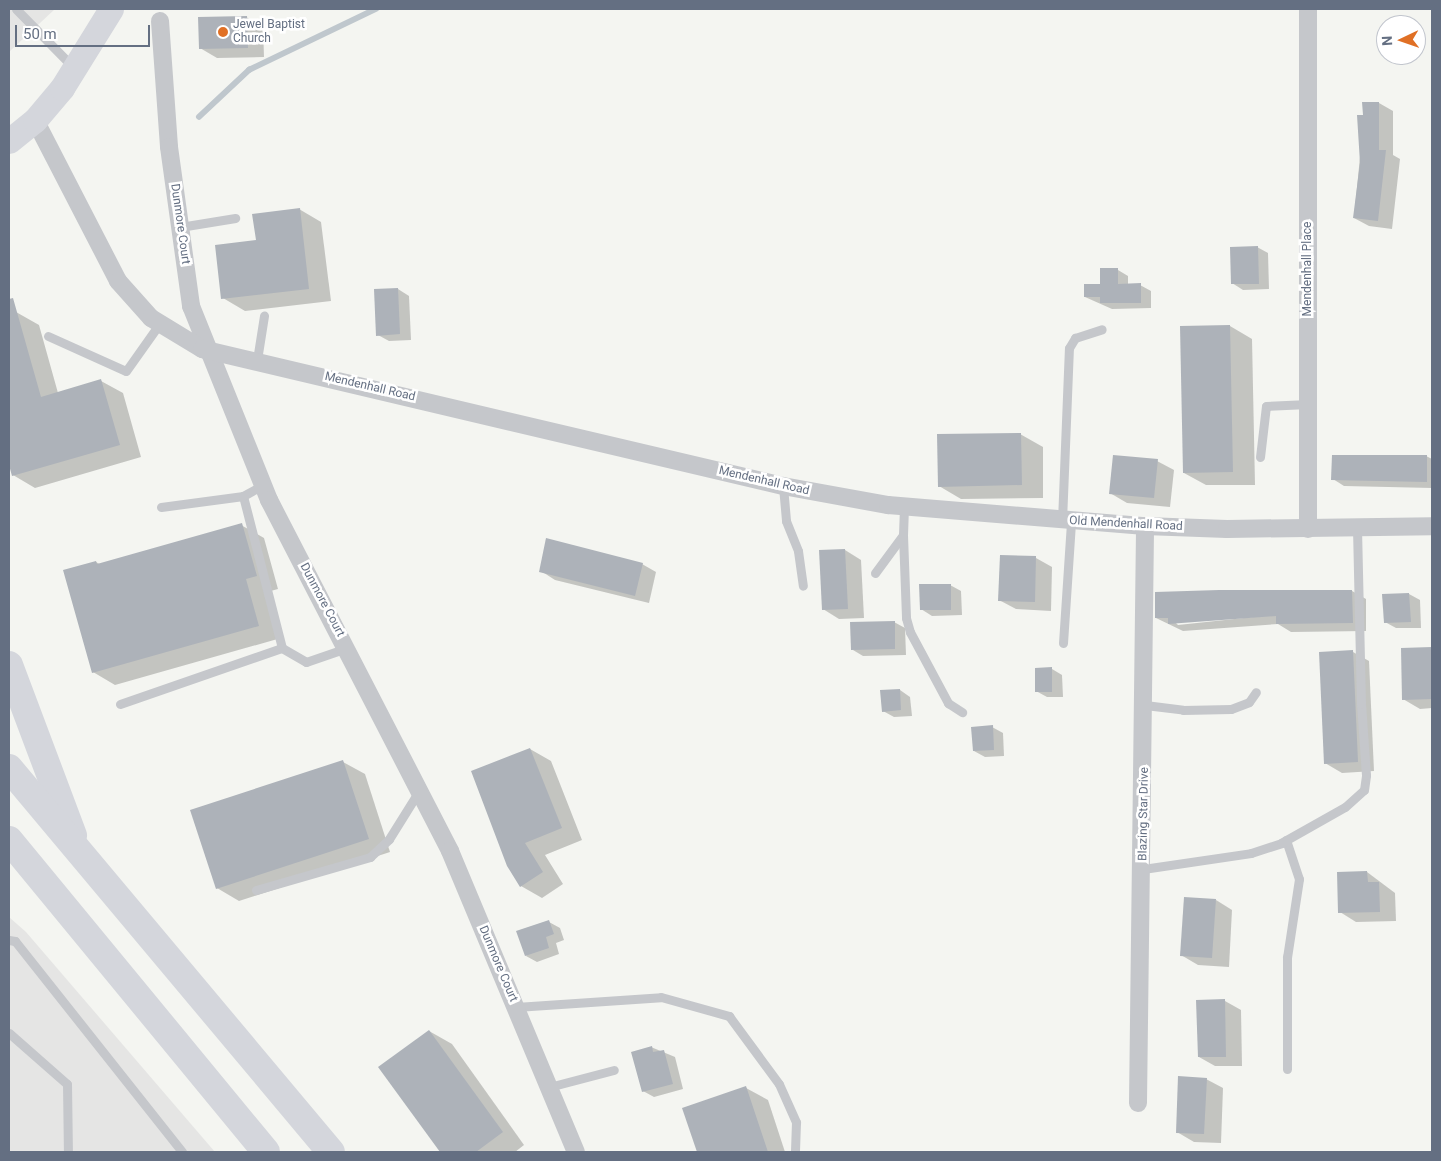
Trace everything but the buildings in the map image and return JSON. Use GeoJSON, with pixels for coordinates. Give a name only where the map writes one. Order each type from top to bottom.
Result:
{"type":"FeatureCollection","features":[{"type":"Feature","properties":{"kind":"highway"},"geometry":{"type":"LineString","coordinates":[[9,665],[81,855]]}},
{"type":"Feature","properties":{"kind":"highway"},"geometry":{"type":"LineString","coordinates":[[9,768],[331,1152]]}},
{"type":"Feature","properties":{"kind":"highway"},"geometry":{"type":"LineString","coordinates":[[9,840],[266,1152]]}},
{"type":"Feature","properties":{"kind":"highway"},"geometry":{"type":"LineString","coordinates":[[9,855],[52,892]]}},
{"type":"Feature","properties":{"kind":"main road"},"geometry":{"type":"LineString","coordinates":[[9,141],[34,120],[75,70],[111,9]]}},
{"type":"Feature","properties":{"kind":"street","name":"Mendenhall Place"},"geometry":{"type":"LineString","coordinates":[[1308,9],[1308,529]]}},
{"type":"Feature","properties":{"kind":"street","name":"Dunmore Court"},"geometry":{"type":"LineString","coordinates":[[160,22],[169,147],[191,306],[263,485],[450,851],[576,1152]]}},
{"type":"Feature","properties":{"kind":"street","name":"Mendenhall Road"},"geometry":{"type":"LineString","coordinates":[[34,120],[118,281],[160,322],[209,351],[257,360],[820,494]]}},
{"type":"Feature","properties":{"kind":"street","name":"Old Mendenhall Road"},"geometry":{"type":"LineString","coordinates":[[820,494],[904,506],[1066,521],[1145,526],[1308,529],[1432,526]]}},
{"type":"Feature","properties":{"kind":"street","name":"Blazing Star Drive"},"geometry":{"type":"LineString","coordinates":[[1138,1103],[1145,705],[1145,526]]}},
{"type":"Feature","properties":{"kind":"lane"},"geometry":{"type":"LineString","coordinates":[[16,9],[75,70]]}},
{"type":"Feature","properties":{"kind":"lane"},"geometry":{"type":"LineString","coordinates":[[180,227],[235,218]]}},
{"type":"Feature","properties":{"kind":"lane"},"geometry":{"type":"LineString","coordinates":[[257,360],[264,316]]}},
{"type":"Feature","properties":{"kind":"lane"},"geometry":{"type":"LineString","coordinates":[[48,336],[126,371],[160,322]]}},
{"type":"Feature","properties":{"kind":"lane"},"geometry":{"type":"LineString","coordinates":[[1063,643],[1069,348],[1075,338],[1102,329]]}},
{"type":"Feature","properties":{"kind":"lane"},"geometry":{"type":"LineString","coordinates":[[1260,457],[1266,406],[1308,404]]}},
{"type":"Feature","properties":{"kind":"lane"},"geometry":{"type":"LineString","coordinates":[[161,507],[242,496],[263,485]]}},
{"type":"Feature","properties":{"kind":"lane"},"geometry":{"type":"LineString","coordinates":[[783,486],[786,521],[798,552],[803,586]]}},
{"type":"Feature","properties":{"kind":"lane"},"geometry":{"type":"LineString","coordinates":[[242,496],[282,648],[306,662],[347,648]]}},
{"type":"Feature","properties":{"kind":"lane"},"geometry":{"type":"LineString","coordinates":[[904,506],[903,536],[906,618],[910,632],[948,703],[962,712]]}},
{"type":"Feature","properties":{"kind":"lane"},"geometry":{"type":"LineString","coordinates":[[1143,869],[1251,853],[1286,840],[1345,807],[1359,796],[1366,784],[1357,528]]}},
{"type":"Feature","properties":{"kind":"lane"},"geometry":{"type":"LineString","coordinates":[[875,573],[903,536]]}},
{"type":"Feature","properties":{"kind":"lane"},"geometry":{"type":"LineString","coordinates":[[120,704],[282,648]]}},
{"type":"Feature","properties":{"kind":"lane"},"geometry":{"type":"LineString","coordinates":[[1145,705],[1183,710],[1231,708],[1249,702],[1256,692]]}},
{"type":"Feature","properties":{"kind":"lane"},"geometry":{"type":"LineString","coordinates":[[256,890],[370,856],[389,839],[420,790]]}},
{"type":"Feature","properties":{"kind":"lane"},"geometry":{"type":"LineString","coordinates":[[1286,840],[1299,879],[1287,957],[1288,1069]]}},
{"type":"Feature","properties":{"kind":"lane"},"geometry":{"type":"LineString","coordinates":[[9,940],[15,941],[182,1152]]}},
{"type":"Feature","properties":{"kind":"lane"},"geometry":{"type":"LineString","coordinates":[[516,1007],[661,997],[729,1016],[779,1084],[796,1122],[795,1152]]}},
{"type":"Feature","properties":{"kind":"lane"},"geometry":{"type":"LineString","coordinates":[[9,1033],[67,1084],[68,1152]]}},
{"type":"Feature","properties":{"kind":"lane"},"geometry":{"type":"LineString","coordinates":[[549,1087],[614,1070]]}},
{"type":"Feature","properties":{"kind":"shaded area"},"geometry":{"type":"Polygon","coordinates":[[[9,9],[55,9],[9,52],[9,9]]]}},
{"type":"Feature","properties":{"kind":"shaded area"},"geometry":{"type":"Polygon","coordinates":[[[9,917],[26,932],[215,1152],[9,1152],[9,917]]]}},
{"type":"Feature","properties":{"kind":"waterway"},"geometry":{"type":"LineString","coordinates":[[199,117],[249,70],[376,9]]}},
{"type":"Feature","properties":{"kind":"place","name":"Jewel Baptist Church"},"geometry":{"type":"Point","coordinates":[223,32]}}]}
